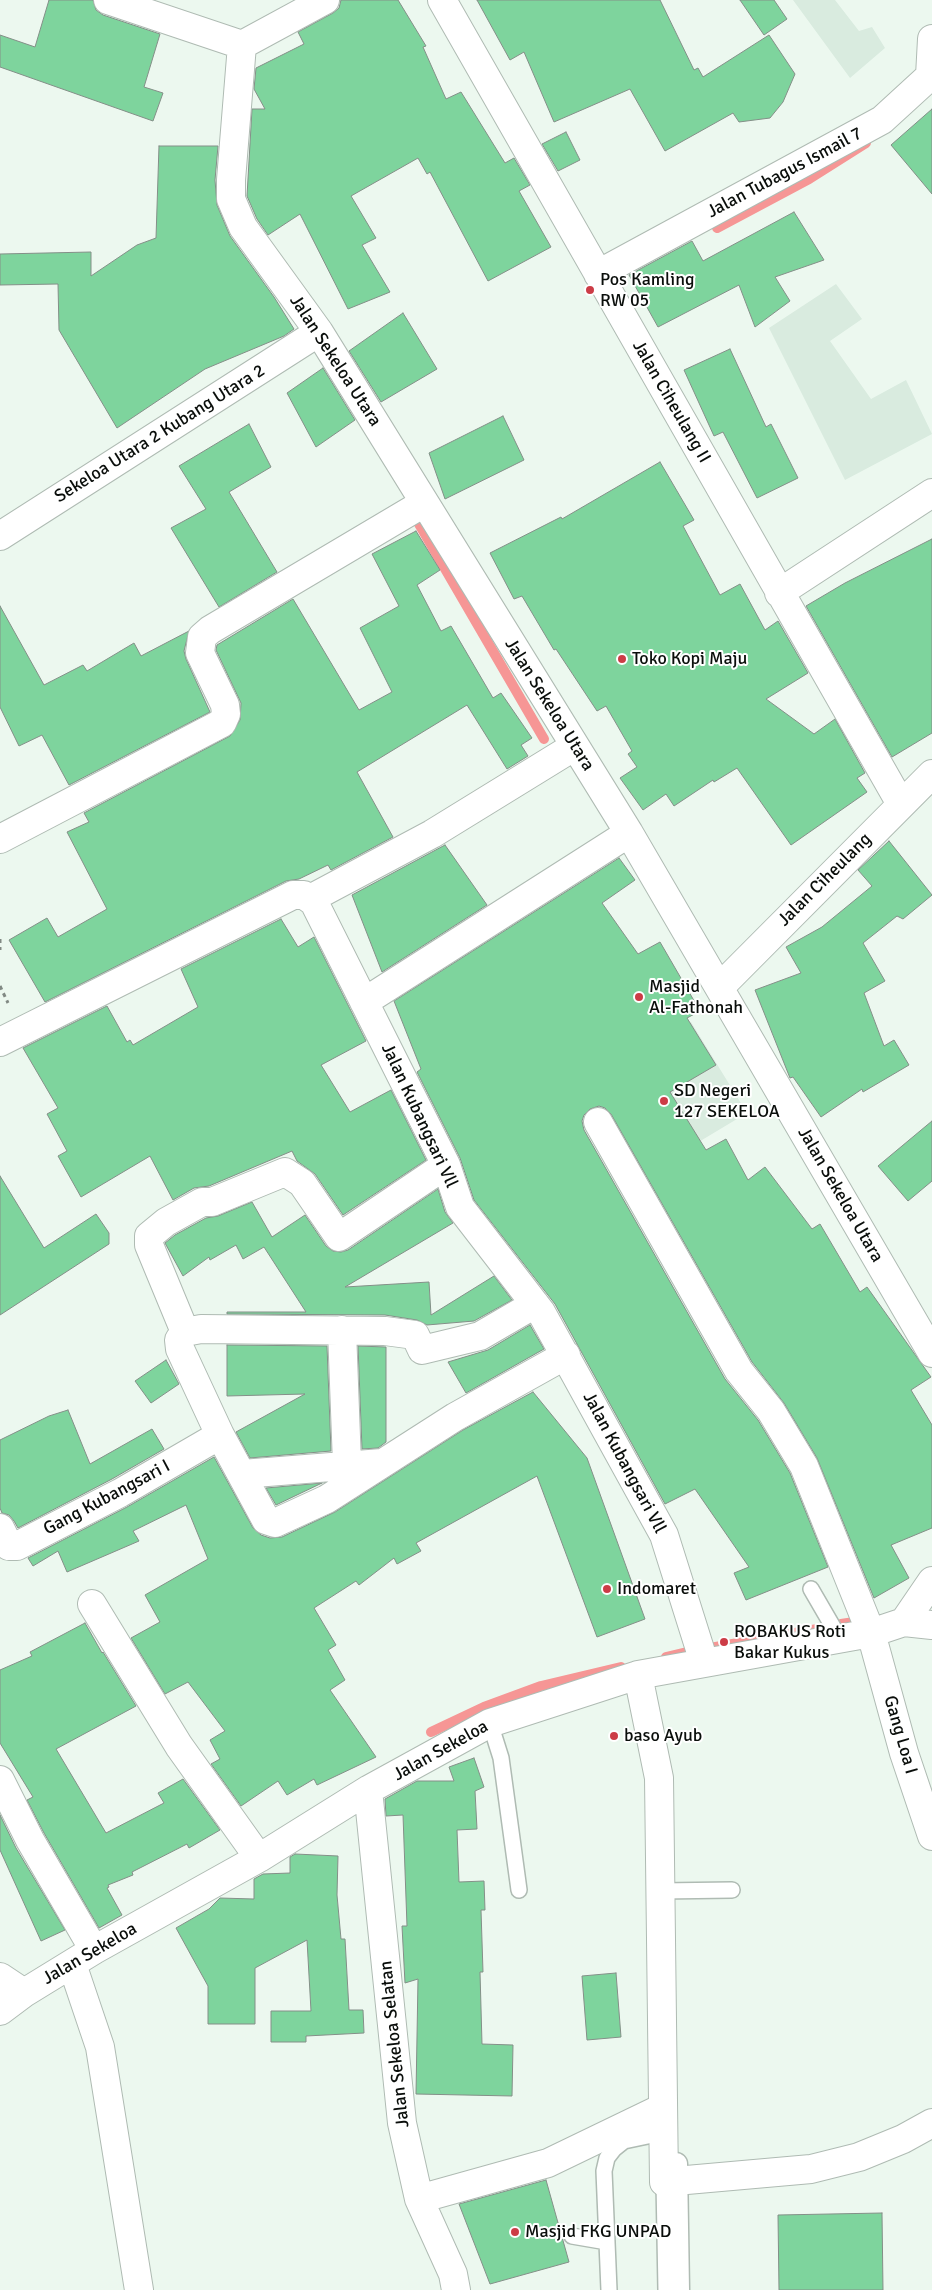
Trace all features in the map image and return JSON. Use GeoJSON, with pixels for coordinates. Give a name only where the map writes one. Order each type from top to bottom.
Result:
{"type":"FeatureCollection","features":[{"type":"Feature","properties":{"kind":"street"},"geometry":{"type":"LineString","coordinates":[[108,0],[242,46],[325,0]]}},
{"type":"Feature","properties":{"kind":"street","name":"Jalan Ciheulang II"},"geometry":{"type":"LineString","coordinates":[[442,0],[901,804]]}},
{"type":"Feature","properties":{"kind":"street","name":"Jalan Tubagus Ismail 7"},"geometry":{"type":"LineString","coordinates":[[598,274],[882,120],[931,77],[932,39]]}},
{"type":"Feature","properties":{"kind":"street","name":"Jalan Sekeloa Utara"},"geometry":{"type":"LineString","coordinates":[[242,46],[231,199],[243,227],[320,332],[629,834],[932,1353]]}},
{"type":"Feature","properties":{"kind":"street","name":"Sekeloa Utara 2 Kubang Utara 2"},"geometry":{"type":"LineString","coordinates":[[0,536],[320,332]]}},
{"type":"Feature","properties":{"kind":"street"},"geometry":{"type":"LineString","coordinates":[[779,593],[932,493]]}},
{"type":"Feature","properties":{"kind":"street"},"geometry":{"type":"LineString","coordinates":[[0,839],[222,723],[226,714],[225,704],[200,653],[202,637],[210,630],[424,503]]}},
{"type":"Feature","properties":{"kind":"street"},"geometry":{"type":"LineString","coordinates":[[0,1042],[293,895],[304,895],[310,899],[432,834],[575,746]]}},
{"type":"Feature","properties":{"kind":"street","name":"Jalan Ciheulang"},"geometry":{"type":"LineString","coordinates":[[720,988],[932,774]]}},
{"type":"Feature","properties":{"kind":"street"},"geometry":{"type":"LineString","coordinates":[[364,1002],[629,834]]}},
{"type":"Feature","properties":{"kind":"street","name":"Jalan Kubangsari Vll"},"geometry":{"type":"LineString","coordinates":[[310,899],[314,902],[446,1165],[460,1207],[535,1304],[566,1355],[664,1535],[704,1662]]}},
{"type":"Feature","properties":{"kind":"street","name":"Gang Loa I"},"geometry":{"type":"LineString","coordinates":[[598,1122],[739,1371],[771,1411],[804,1466],[871,1633],[904,1753],[932,1836]]}},
{"type":"Feature","properties":{"kind":"street"},"geometry":{"type":"LineString","coordinates":[[185,1332],[148,1245],[148,1236],[166,1222],[202,1202],[212,1202],[285,1172],[302,1184],[339,1238],[446,1165]]}},
{"type":"Feature","properties":{"kind":"street"},"geometry":{"type":"LineString","coordinates":[[535,1304],[480,1336],[422,1350],[415,1335],[385,1331],[201,1329],[185,1332],[179,1340],[180,1349],[220,1435],[266,1520],[275,1523],[327,1499],[455,1417],[566,1355]]}},
{"type":"Feature","properties":{"kind":"street"},"geometry":{"type":"LineString","coordinates":[[342,1330],[347,1464]]}},
{"type":"Feature","properties":{"kind":"street","name":"Gang Kubangsari I"},"geometry":{"type":"LineString","coordinates":[[0,1528],[9,1546],[17,1546],[120,1493],[220,1435]]}},
{"type":"Feature","properties":{"kind":"street"},"geometry":{"type":"LineString","coordinates":[[242,1474],[347,1464],[382,1463]]}},
{"type":"Feature","properties":{"kind":"street"},"geometry":{"type":"LineString","coordinates":[[904,1622],[932,1581]]}},
{"type":"Feature","properties":{"kind":"street"},"geometry":{"type":"LineString","coordinates":[[92,1604],[179,1746],[259,1858]]}},
{"type":"Feature","properties":{"kind":"street","name":"Jalan Sekeloa"},"geometry":{"type":"LineString","coordinates":[[0,2011],[24,1992],[83,1957],[259,1858],[368,1790],[490,1723],[638,1676],[704,1662],[871,1633],[904,1622],[932,1625]]}},
{"type":"Feature","properties":{"kind":"street"},"geometry":{"type":"LineString","coordinates":[[638,1676],[659,1778],[667,1891],[670,2182]]}},
{"type":"Feature","properties":{"kind":"street"},"geometry":{"type":"LineString","coordinates":[[0,1780],[30,1840],[83,1957],[100,2047],[139,2290]]}},
{"type":"Feature","properties":{"kind":"street","name":"Jalan Sekeloa Selatan"},"geometry":{"type":"LineString","coordinates":[[368,1790],[402,2123],[419,2199],[453,2274],[456,2290]]}},
{"type":"Feature","properties":{"kind":"street"},"geometry":{"type":"LineString","coordinates":[[667,1891],[662,2121],[670,2182],[678,2290]]}},
{"type":"Feature","properties":{"kind":"street"},"geometry":{"type":"LineString","coordinates":[[0,1977],[24,1992]]}},
{"type":"Feature","properties":{"kind":"street"},"geometry":{"type":"LineString","coordinates":[[419,2199],[548,2163],[662,2121]]}},
{"type":"Feature","properties":{"kind":"street"},"geometry":{"type":"LineString","coordinates":[[670,2182],[811,2169],[859,2157],[902,2139],[932,2123]]}},
{"type":"Feature","properties":{"kind":"lane"},"geometry":{"type":"LineString","coordinates":[[811,1589],[840,1638]]}},
{"type":"Feature","properties":{"kind":"lane"},"geometry":{"type":"LineString","coordinates":[[490,1723],[501,1758],[519,1890]]}},
{"type":"Feature","properties":{"kind":"lane"},"geometry":{"type":"LineString","coordinates":[[667,1891],[732,1890]]}},
{"type":"Feature","properties":{"kind":"lane"},"geometry":{"type":"LineString","coordinates":[[609,2290],[604,2172],[607,2158],[624,2141],[662,2121]]}},
{"type":"Feature","properties":{"kind":"lane"},"geometry":{"type":"LineString","coordinates":[[666,2290],[670,2182]]}},
{"type":"Feature","properties":{"kind":"lane"},"geometry":{"type":"LineString","coordinates":[[572,2236],[607,2242]]}},
{"type":"Feature","properties":{"kind":"path"},"geometry":{"type":"LineString","coordinates":[[0,939],[0,950]]}},
{"type":"Feature","properties":{"kind":"shaded area"},"geometry":{"type":"Polygon","coordinates":[[[793,0],[835,0],[859,31],[872,27],[885,48],[850,78],[793,0]]]}},
{"type":"Feature","properties":{"kind":"shaded area"},"geometry":{"type":"Polygon","coordinates":[[[836,284],[862,319],[830,341],[871,399],[906,380],[932,434],[845,480],[769,328],[836,284]]]}},
{"type":"Feature","properties":{"kind":"shaded area","name":"SD Negeri 127 SEKELOA"},"geometry":{"type":"Polygon","coordinates":[[[691,1022],[747,1113],[637,1179],[581,1089],[691,1022]]]}},
{"type":"Feature","properties":{"kind":"building"},"geometry":{"type":"Polygon","coordinates":[[[49,0],[93,0],[96,10],[103,15],[160,34],[144,87],[163,93],[153,121],[0,67],[0,35],[35,47],[49,0]]]}},
{"type":"Feature","properties":{"kind":"building"},"geometry":{"type":"Polygon","coordinates":[[[341,0],[398,0],[426,46],[423,47],[446,99],[461,92],[505,163],[514,158],[530,185],[519,191],[551,247],[488,281],[430,172],[427,174],[418,158],[351,196],[376,238],[362,245],[390,292],[348,309],[300,214],[268,235],[257,219],[247,196],[252,109],[265,109],[254,89],[256,68],[304,44],[298,32],[333,13],[339,8],[341,0]]]}},
{"type":"Feature","properties":{"kind":"building"},"geometry":{"type":"Polygon","coordinates":[[[477,0],[660,0],[694,70],[698,68],[703,77],[769,35],[795,74],[783,102],[770,118],[739,122],[733,113],[665,151],[630,89],[554,122],[524,52],[510,60],[477,0]]]}},
{"type":"Feature","properties":{"kind":"building"},"geometry":{"type":"Polygon","coordinates":[[[740,0],[774,0],[787,19],[764,35],[740,0]]]}},
{"type":"Feature","properties":{"kind":"building"},"geometry":{"type":"Polygon","coordinates":[[[932,109],[932,194],[891,145],[932,109]]]}},
{"type":"Feature","properties":{"kind":"building"},"geometry":{"type":"Polygon","coordinates":[[[566,132],[580,160],[558,171],[542,144],[566,132]]]}},
{"type":"Feature","properties":{"kind":"building"},"geometry":{"type":"Polygon","coordinates":[[[159,146],[218,146],[215,180],[217,205],[230,236],[274,297],[294,329],[284,336],[205,369],[117,428],[59,330],[58,284],[0,285],[0,254],[91,252],[91,276],[137,245],[156,238],[159,146]]]}},
{"type":"Feature","properties":{"kind":"building"},"geometry":{"type":"Polygon","coordinates":[[[794,212],[824,260],[775,277],[790,301],[755,327],[739,285],[658,327],[629,275],[692,241],[703,261],[794,212]]]}},
{"type":"Feature","properties":{"kind":"building"},"geometry":{"type":"Polygon","coordinates":[[[403,313],[437,369],[381,402],[349,351],[403,313]]]}},
{"type":"Feature","properties":{"kind":"building"},"geometry":{"type":"Polygon","coordinates":[[[730,349],[766,427],[771,424],[798,478],[757,498],[723,432],[714,436],[684,370],[730,349]]]}},
{"type":"Feature","properties":{"kind":"building"},"geometry":{"type":"Polygon","coordinates":[[[323,368],[355,420],[316,447],[287,393],[323,368]]]}},
{"type":"Feature","properties":{"kind":"building"},"geometry":{"type":"Polygon","coordinates":[[[503,416],[524,460],[445,499],[429,453],[503,416]]]}},
{"type":"Feature","properties":{"kind":"building"},"geometry":{"type":"Polygon","coordinates":[[[249,424],[271,467],[229,492],[277,572],[219,607],[171,528],[206,509],[179,466],[249,424]]]}},
{"type":"Feature","properties":{"kind":"building"},"geometry":{"type":"Polygon","coordinates":[[[660,462],[694,520],[683,526],[720,595],[740,584],[765,630],[778,621],[808,673],[766,699],[814,734],[835,719],[865,773],[857,778],[867,792],[791,845],[737,768],[714,782],[713,780],[674,806],[666,794],[643,810],[620,778],[637,767],[628,754],[632,751],[606,706],[597,711],[556,649],[554,650],[522,596],[514,599],[490,553],[561,517],[562,519],[660,462]]]}},
{"type":"Feature","properties":{"kind":"building"},"geometry":{"type":"Polygon","coordinates":[[[416,531],[440,570],[417,585],[441,631],[451,626],[493,698],[501,693],[532,738],[521,745],[528,756],[507,769],[467,705],[357,772],[393,837],[331,870],[328,865],[299,879],[286,881],[45,1002],[9,940],[47,918],[58,937],[107,909],[67,832],[89,822],[84,813],[230,736],[240,720],[241,703],[216,650],[217,645],[293,599],[359,710],[392,692],[360,628],[399,606],[372,554],[416,531]]]}},
{"type":"Feature","properties":{"kind":"building"},"geometry":{"type":"Polygon","coordinates":[[[932,539],[932,733],[892,757],[806,606],[845,583],[932,539]]]}},
{"type":"Feature","properties":{"kind":"building"},"geometry":{"type":"Polygon","coordinates":[[[0,606],[44,685],[83,665],[87,671],[134,643],[141,656],[189,631],[184,651],[186,659],[210,712],[69,785],[42,735],[19,746],[0,707],[0,606]]]}},
{"type":"Feature","properties":{"kind":"building"},"geometry":{"type":"Polygon","coordinates":[[[889,841],[932,895],[903,919],[897,916],[863,943],[885,981],[864,993],[884,1046],[894,1040],[909,1065],[863,1092],[862,1089],[821,1117],[793,1077],[790,1078],[755,990],[801,973],[786,947],[822,927],[872,886],[858,870],[889,841]]]}},
{"type":"Feature","properties":{"kind":"building"},"geometry":{"type":"Polygon","coordinates":[[[445,845],[487,905],[382,972],[352,895],[445,845]]]}},
{"type":"Feature","properties":{"kind":"building"},"geometry":{"type":"Polygon","coordinates":[[[619,858],[635,880],[602,903],[638,954],[660,942],[700,1011],[687,1018],[716,1065],[670,1092],[706,1150],[726,1139],[748,1180],[765,1167],[812,1229],[820,1224],[860,1292],[867,1287],[931,1377],[911,1390],[932,1425],[932,1528],[891,1545],[909,1578],[874,1598],[817,1458],[784,1403],[752,1362],[611,1114],[605,1108],[599,1106],[590,1109],[584,1115],[582,1121],[584,1130],[725,1379],[758,1420],[790,1473],[828,1567],[746,1600],[734,1573],[749,1567],[695,1489],[665,1504],[555,1304],[474,1200],[460,1158],[417,1072],[421,1069],[394,1001],[619,858]]]}},
{"type":"Feature","properties":{"kind":"building"},"geometry":{"type":"Polygon","coordinates":[[[281,919],[298,947],[314,937],[366,1041],[321,1065],[350,1112],[391,1090],[426,1160],[343,1215],[315,1174],[297,1161],[292,1151],[209,1186],[194,1188],[173,1200],[150,1156],[81,1197],[58,1156],[67,1151],[47,1114],[58,1108],[23,1048],[107,1006],[127,1042],[130,1040],[133,1045],[198,1007],[181,969],[281,919]]]}},
{"type":"Feature","properties":{"kind":"building"},"geometry":{"type":"Polygon","coordinates":[[[932,1121],[932,1181],[908,1201],[878,1166],[932,1121]]]}},
{"type":"Feature","properties":{"kind":"building"},"geometry":{"type":"Polygon","coordinates":[[[0,1176],[44,1248],[96,1214],[109,1233],[109,1244],[0,1315],[0,1176]]]}},
{"type":"Feature","properties":{"kind":"building"},"geometry":{"type":"Polygon","coordinates":[[[438,1189],[445,1212],[453,1223],[345,1287],[429,1282],[431,1315],[494,1276],[512,1300],[474,1321],[427,1325],[417,1320],[385,1315],[227,1314],[227,1312],[306,1312],[264,1247],[243,1259],[236,1245],[210,1260],[209,1257],[183,1276],[165,1243],[175,1235],[206,1218],[218,1216],[252,1202],[272,1237],[305,1215],[326,1246],[333,1251],[341,1252],[348,1250],[438,1189]]]}},
{"type":"Feature","properties":{"kind":"building"},"geometry":{"type":"Polygon","coordinates":[[[530,1325],[544,1349],[466,1393],[448,1362],[488,1350],[530,1325]]]}},
{"type":"Feature","properties":{"kind":"building"},"geometry":{"type":"Polygon","coordinates":[[[227,1345],[327,1346],[331,1451],[250,1458],[236,1432],[305,1394],[227,1396],[227,1345]]]}},
{"type":"Feature","properties":{"kind":"building"},"geometry":{"type":"Polygon","coordinates":[[[358,1346],[386,1347],[386,1442],[378,1448],[362,1449],[358,1346]]]}},
{"type":"Feature","properties":{"kind":"building"},"geometry":{"type":"Polygon","coordinates":[[[166,1360],[179,1384],[151,1403],[135,1381],[166,1360]]]}},
{"type":"Feature","properties":{"kind":"building"},"geometry":{"type":"Polygon","coordinates":[[[533,1392],[587,1458],[645,1619],[597,1637],[537,1476],[416,1543],[421,1551],[397,1564],[394,1558],[359,1585],[356,1581],[314,1608],[336,1645],[328,1650],[345,1680],[330,1690],[376,1757],[317,1785],[314,1779],[287,1795],[278,1781],[241,1806],[211,1764],[220,1759],[210,1740],[225,1731],[188,1682],[165,1694],[131,1638],[160,1622],[145,1595],[208,1559],[186,1505],[133,1531],[139,1541],[67,1572],[58,1551],[33,1566],[28,1558],[127,1507],[214,1457],[253,1528],[261,1535],[270,1538],[282,1537],[335,1512],[463,1430],[533,1392]]]}},
{"type":"Feature","properties":{"kind":"building"},"geometry":{"type":"Polygon","coordinates":[[[68,1410],[90,1464],[152,1429],[164,1449],[112,1479],[18,1528],[9,1515],[2,1513],[0,1508],[0,1440],[49,1416],[68,1410]]]}},
{"type":"Feature","properties":{"kind":"building"},"geometry":{"type":"Polygon","coordinates":[[[322,1483],[276,1505],[266,1488],[322,1483]]]}},
{"type":"Feature","properties":{"kind":"building"},"geometry":{"type":"Polygon","coordinates":[[[85,1623],[136,1706],[56,1749],[106,1833],[164,1803],[158,1793],[183,1779],[220,1830],[189,1848],[187,1844],[132,1872],[133,1875],[108,1885],[109,1887],[107,1888],[122,1915],[99,1928],[44,1833],[27,1800],[33,1797],[0,1743],[0,1670],[32,1656],[30,1652],[85,1623]]]}},
{"type":"Feature","properties":{"kind":"building"},"geometry":{"type":"Polygon","coordinates":[[[474,1758],[484,1787],[475,1791],[477,1829],[457,1830],[459,1882],[484,1881],[485,1910],[481,1910],[483,1972],[480,1972],[482,2044],[513,2045],[512,2096],[416,2094],[418,1979],[405,1983],[402,1926],[407,1926],[403,1815],[386,1816],[385,1799],[417,1781],[454,1781],[449,1767],[474,1758]]]}},
{"type":"Feature","properties":{"kind":"building"},"geometry":{"type":"Polygon","coordinates":[[[0,1815],[16,1848],[65,1930],[41,1941],[0,1850],[0,1815]]]}},
{"type":"Feature","properties":{"kind":"building"},"geometry":{"type":"Polygon","coordinates":[[[295,1854],[338,1856],[337,1895],[341,1939],[345,1939],[349,2010],[363,2010],[364,2033],[306,2036],[306,2042],[271,2042],[271,2011],[311,2011],[307,1940],[255,1968],[255,2024],[208,2024],[208,1986],[176,1928],[209,1909],[220,1898],[254,1899],[254,1879],[263,1874],[290,1873],[290,1857],[295,1854]]]}},
{"type":"Feature","properties":{"kind":"building"},"geometry":{"type":"Polygon","coordinates":[[[616,1973],[621,2037],[587,2040],[582,1976],[616,1973]]]}},
{"type":"Feature","properties":{"kind":"building","name":"Masjid FKG UNPAD"},"geometry":{"type":"Polygon","coordinates":[[[546,2180],[569,2262],[490,2284],[459,2204],[546,2180]]]}},
{"type":"Feature","properties":{"kind":"building"},"geometry":{"type":"Polygon","coordinates":[[[882,2213],[883,2290],[779,2290],[778,2215],[882,2213]]]}},
{"type":"Feature","properties":{"kind":"waterway"},"geometry":{"type":"LineString","coordinates":[[717,228],[809,179],[866,143]]}},
{"type":"Feature","properties":{"kind":"waterway"},"geometry":{"type":"LineString","coordinates":[[419,524],[544,739]]}},
{"type":"Feature","properties":{"kind":"waterway"},"geometry":{"type":"LineString","coordinates":[[841,1624],[861,1621]]}},
{"type":"Feature","properties":{"kind":"waterway"},"geometry":{"type":"LineString","coordinates":[[710,1648],[823,1628]]}},
{"type":"Feature","properties":{"kind":"waterway"},"geometry":{"type":"LineString","coordinates":[[666,1657],[687,1652]]}},
{"type":"Feature","properties":{"kind":"waterway"},"geometry":{"type":"LineString","coordinates":[[431,1732],[484,1707],[541,1686],[621,1667]]}},
{"type":"Feature","properties":{"kind":"place","name":"Pos Kamling RW 05"},"geometry":{"type":"Point","coordinates":[590,290]}},
{"type":"Feature","properties":{"kind":"place","name":"Toko Kopi Maju"},"geometry":{"type":"Point","coordinates":[622,659]}},
{"type":"Feature","properties":{"kind":"place","name":"Masjid Al-Fathonah"},"geometry":{"type":"Point","coordinates":[639,997]}},
{"type":"Feature","properties":{"kind":"place","name":"SD Negeri 127 SEKELOA"},"geometry":{"type":"Point","coordinates":[664,1101]}},
{"type":"Feature","properties":{"kind":"place","name":"Indomaret"},"geometry":{"type":"Point","coordinates":[607,1589]}},
{"type":"Feature","properties":{"kind":"place","name":"ROBAKUS Roti Bakar Kukus"},"geometry":{"type":"Point","coordinates":[724,1642]}},
{"type":"Feature","properties":{"kind":"place","name":"baso Ayub"},"geometry":{"type":"Point","coordinates":[614,1736]}},
{"type":"Feature","properties":{"kind":"place","name":"Masjid FKG UNPAD"},"geometry":{"type":"Point","coordinates":[515,2232]}}]}
